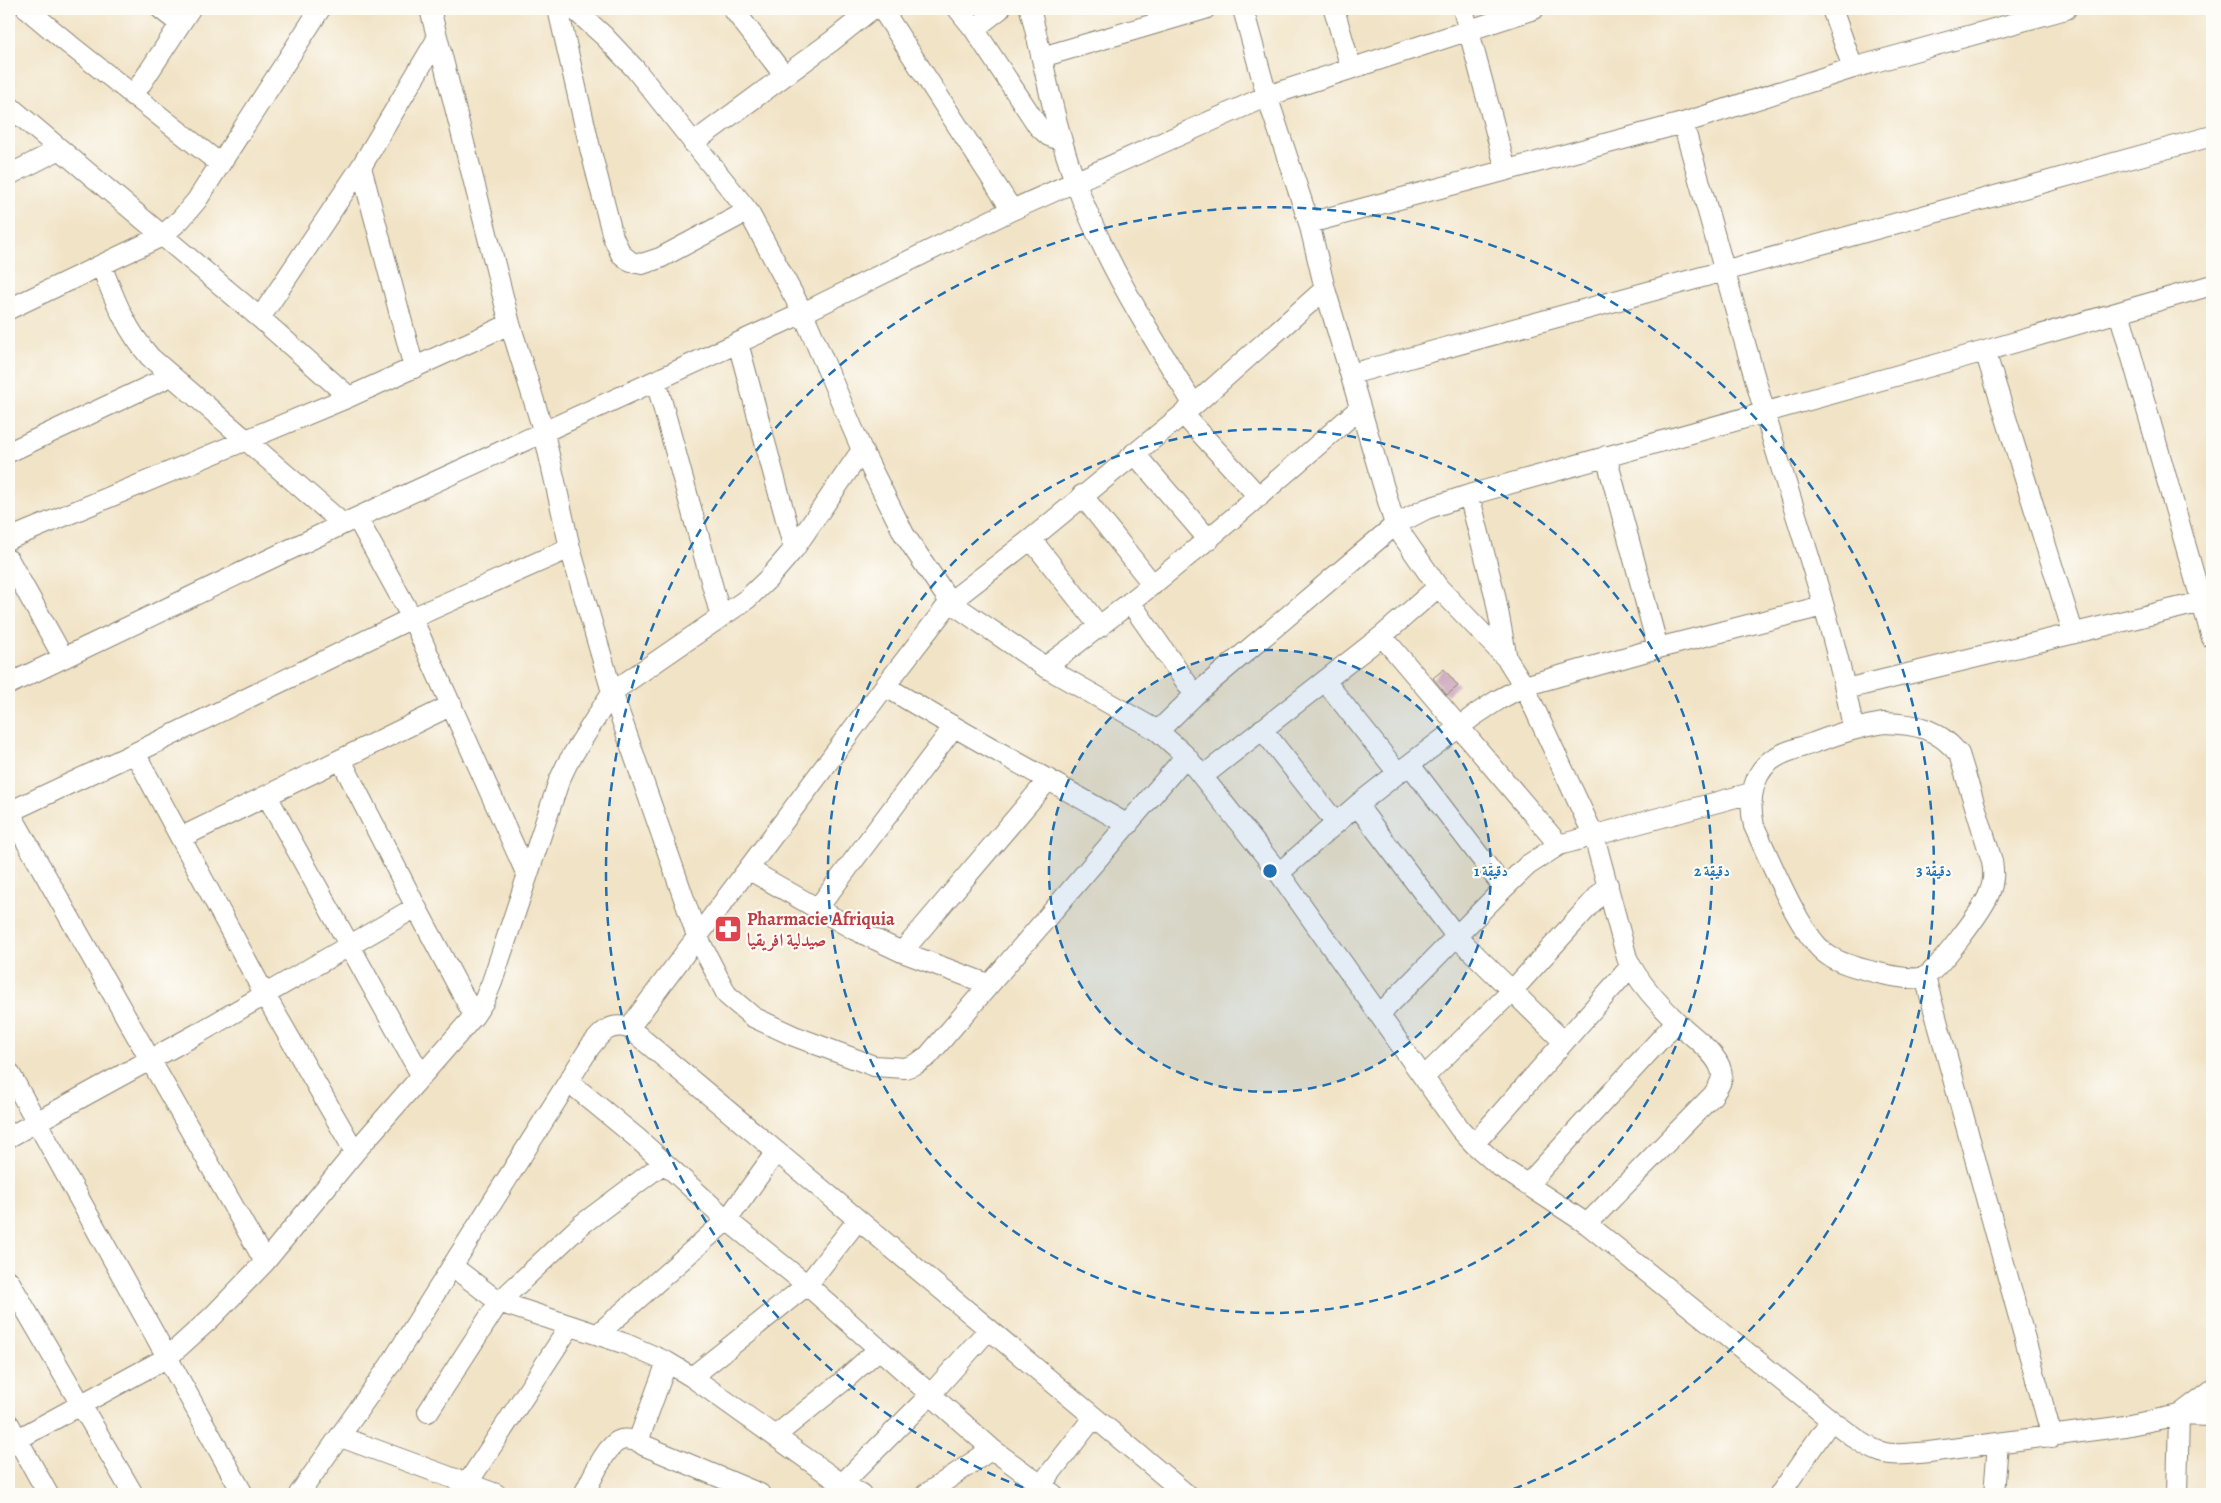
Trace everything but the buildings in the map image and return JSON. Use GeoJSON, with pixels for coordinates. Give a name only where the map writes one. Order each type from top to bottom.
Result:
{"type":"FeatureCollection","features":[{"type":"Feature","properties":{"kind":"street"},"geometry":{"type":"LineString","coordinates":[[27,9],[133,96],[219,163]]}},
{"type":"Feature","properties":{"kind":"street"},"geometry":{"type":"LineString","coordinates":[[133,96],[185,17],[161,9]]}},
{"type":"Feature","properties":{"kind":"street"},"geometry":{"type":"LineString","coordinates":[[9,309],[162,236],[181,219],[197,200],[219,163],[320,9]]}},
{"type":"Feature","properties":{"kind":"street"},"geometry":{"type":"LineString","coordinates":[[430,9],[510,324],[544,433],[570,548],[612,692],[697,936],[727,995],[753,1017],[794,1036],[874,1066],[905,1068],[916,1064],[928,1056],[1186,756]]}},
{"type":"Feature","properties":{"kind":"street"},"geometry":{"type":"LineString","coordinates":[[558,9],[592,157],[613,237],[621,254],[631,262],[642,264],[660,258],[748,211]]}},
{"type":"Feature","properties":{"kind":"street"},"geometry":{"type":"LineString","coordinates":[[574,9],[604,36],[635,69],[748,211],[803,313],[862,450],[904,534],[950,602],[1046,667],[1158,730],[1186,756],[1279,872],[1460,1129],[1499,1166],[1587,1224],[1831,1420],[1859,1441],[1881,1452],[1904,1454],[2052,1437],[2125,1426],[2180,1414],[2212,1416]]}},
{"type":"Feature","properties":{"kind":"street"},"geometry":{"type":"LineString","coordinates":[[733,9],[784,75]]}},
{"type":"Feature","properties":{"kind":"street"},"geometry":{"type":"LineString","coordinates":[[693,144],[872,9]]}},
{"type":"Feature","properties":{"kind":"street"},"geometry":{"type":"LineString","coordinates":[[882,9],[1012,210]]}},
{"type":"Feature","properties":{"kind":"street"},"geometry":{"type":"LineString","coordinates":[[958,9],[974,29],[1038,126],[1049,136],[1062,141]]}},
{"type":"Feature","properties":{"kind":"street"},"geometry":{"type":"LineString","coordinates":[[974,29],[1000,9]]}},
{"type":"Feature","properties":{"kind":"street"},"geometry":{"type":"LineString","coordinates":[[1030,9],[1062,141],[1075,182],[1128,296],[1189,410],[1259,497]]}},
{"type":"Feature","properties":{"kind":"street"},"geometry":{"type":"LineString","coordinates":[[1042,57],[1205,9]]}},
{"type":"Feature","properties":{"kind":"street"},"geometry":{"type":"LineString","coordinates":[[1243,9],[1267,96],[1309,223],[1325,290],[1395,525],[1438,587],[1507,659],[1524,686],[1594,836],[1627,958],[1634,974],[1676,1022],[1715,1058],[1722,1071],[1720,1084],[1713,1095],[1587,1224]]}},
{"type":"Feature","properties":{"kind":"street"},"geometry":{"type":"LineString","coordinates":[[1334,9],[1351,68]]}},
{"type":"Feature","properties":{"kind":"street"},"geometry":{"type":"LineString","coordinates":[[1463,9],[1506,170]]}},
{"type":"Feature","properties":{"kind":"street"},"geometry":{"type":"LineString","coordinates":[[9,684],[350,521],[803,313],[1012,210],[1267,96],[1534,9]]}},
{"type":"Feature","properties":{"kind":"street"},"geometry":{"type":"LineString","coordinates":[[1832,9],[1853,68]]}},
{"type":"Feature","properties":{"kind":"street"},"geometry":{"type":"LineString","coordinates":[[1309,223],[1683,123],[1853,68],[2066,9]]}},
{"type":"Feature","properties":{"kind":"street"},"geometry":{"type":"LineString","coordinates":[[260,318],[361,167],[437,39]]}},
{"type":"Feature","properties":{"kind":"street"},"geometry":{"type":"LineString","coordinates":[[9,106],[260,318],[349,396]]}},
{"type":"Feature","properties":{"kind":"street"},"geometry":{"type":"LineString","coordinates":[[1683,123],[1764,412],[1823,606],[1846,688],[1853,728]]}},
{"type":"Feature","properties":{"kind":"street"},"geometry":{"type":"LineString","coordinates":[[1351,374],[2212,136]]}},
{"type":"Feature","properties":{"kind":"street"},"geometry":{"type":"LineString","coordinates":[[9,175],[60,149]]}},
{"type":"Feature","properties":{"kind":"street"},"geometry":{"type":"LineString","coordinates":[[361,167],[414,368]]}},
{"type":"Feature","properties":{"kind":"street"},"geometry":{"type":"LineString","coordinates":[[101,265],[123,320],[134,338],[150,357],[245,440],[350,521],[412,618],[527,875]]}},
{"type":"Feature","properties":{"kind":"street"},"geometry":{"type":"LineString","coordinates":[[1158,730],[1195,695],[1395,525],[1426,509],[1469,495],[1985,351],[2212,285]]}},
{"type":"Feature","properties":{"kind":"street"},"geometry":{"type":"LineString","coordinates":[[629,1028],[950,602],[1030,540],[1082,495],[1189,410],[1325,290]]}},
{"type":"Feature","properties":{"kind":"street"},"geometry":{"type":"LineString","coordinates":[[2119,312],[2212,638]]}},
{"type":"Feature","properties":{"kind":"street"},"geometry":{"type":"LineString","coordinates":[[9,539],[349,396],[510,324]]}},
{"type":"Feature","properties":{"kind":"street"},"geometry":{"type":"LineString","coordinates":[[738,343],[794,549]]}},
{"type":"Feature","properties":{"kind":"street"},"geometry":{"type":"LineString","coordinates":[[1985,351],[2072,632]]}},
{"type":"Feature","properties":{"kind":"street"},"geometry":{"type":"LineString","coordinates":[[9,452],[170,376]]}},
{"type":"Feature","properties":{"kind":"street"},"geometry":{"type":"LineString","coordinates":[[656,381],[721,617]]}},
{"type":"Feature","properties":{"kind":"street"},"geometry":{"type":"LineString","coordinates":[[1046,667],[1100,627],[1209,540],[1360,408]]}},
{"type":"Feature","properties":{"kind":"street"},"geometry":{"type":"LineString","coordinates":[[48,1494],[12,1436],[81,1405],[168,1357],[212,1317],[264,1262],[355,1152],[474,1016],[484,1001],[554,794],[567,764],[612,692],[747,599],[769,578],[794,549],[862,450]]}},
{"type":"Feature","properties":{"kind":"street"},"geometry":{"type":"LineString","coordinates":[[1134,453],[1209,540]]}},
{"type":"Feature","properties":{"kind":"street"},"geometry":{"type":"LineString","coordinates":[[1606,456],[1658,648]]}},
{"type":"Feature","properties":{"kind":"street"},"geometry":{"type":"LineString","coordinates":[[1082,495],[1153,585]]}},
{"type":"Feature","properties":{"kind":"street"},"geometry":{"type":"LineString","coordinates":[[1469,495],[1495,595],[1507,659]]}},
{"type":"Feature","properties":{"kind":"street"},"geometry":{"type":"LineString","coordinates":[[1030,540],[1100,627]]}},
{"type":"Feature","properties":{"kind":"street"},"geometry":{"type":"LineString","coordinates":[[264,1262],[9,811],[135,753],[412,618],[570,548]]}},
{"type":"Feature","properties":{"kind":"street"},"geometry":{"type":"LineString","coordinates":[[9,560],[63,657]]}},
{"type":"Feature","properties":{"kind":"street"},"geometry":{"type":"LineString","coordinates":[[1203,776],[1382,636],[1438,587]]}},
{"type":"Feature","properties":{"kind":"street"},"geometry":{"type":"LineString","coordinates":[[1130,602],[1195,695]]}},
{"type":"Feature","properties":{"kind":"street"},"geometry":{"type":"LineString","coordinates":[[1846,688],[2202,602]]}},
{"type":"Feature","properties":{"kind":"street"},"geometry":{"type":"LineString","coordinates":[[1279,872],[1358,805],[1458,728],[1498,700],[1524,686],[1658,648],[1823,606]]}},
{"type":"Feature","properties":{"kind":"street"},"geometry":{"type":"LineString","coordinates":[[1382,636],[1559,845]]}},
{"type":"Feature","properties":{"kind":"street"},"geometry":{"type":"LineString","coordinates":[[1325,680],[1404,769],[1504,888]]}},
{"type":"Feature","properties":{"kind":"street"},"geometry":{"type":"LineString","coordinates":[[885,686],[953,728],[1049,779],[1128,825]]}},
{"type":"Feature","properties":{"kind":"street"},"geometry":{"type":"LineString","coordinates":[[182,837],[452,705]]}},
{"type":"Feature","properties":{"kind":"street"},"geometry":{"type":"LineString","coordinates":[[1884,723],[1909,724],[1932,730],[1949,741],[1960,754],[1986,842],[1994,878],[1989,896],[1950,952],[1925,976],[1911,978],[1884,975],[1829,956],[1802,926],[1754,826],[1751,811],[1751,793],[1758,776],[1778,756],[1853,728],[1884,723]]}},
{"type":"Feature","properties":{"kind":"street"},"geometry":{"type":"LineString","coordinates":[[817,909],[953,728]]}},
{"type":"Feature","properties":{"kind":"street"},"geometry":{"type":"LineString","coordinates":[[1262,729],[1336,823]]}},
{"type":"Feature","properties":{"kind":"street"},"geometry":{"type":"LineString","coordinates":[[135,753],[182,837],[265,995],[355,1152]]}},
{"type":"Feature","properties":{"kind":"street"},"geometry":{"type":"LineString","coordinates":[[341,760],[474,1016]]}},
{"type":"Feature","properties":{"kind":"street"},"geometry":{"type":"LineString","coordinates":[[902,952],[1049,779]]}},
{"type":"Feature","properties":{"kind":"street"},"geometry":{"type":"LineString","coordinates":[[1380,1014],[1504,888],[1528,866],[1559,845],[1751,793]]}},
{"type":"Feature","properties":{"kind":"street"},"geometry":{"type":"LineString","coordinates":[[267,796],[422,1075]]}},
{"type":"Feature","properties":{"kind":"street"},"geometry":{"type":"LineString","coordinates":[[1358,805],[1456,936],[1564,1042]]}},
{"type":"Feature","properties":{"kind":"street"},"geometry":{"type":"LineString","coordinates":[[748,869],[855,930],[902,952],[988,984]]}},
{"type":"Feature","properties":{"kind":"street"},"geometry":{"type":"LineString","coordinates":[[1424,1077],[1512,991],[1608,885]]}},
{"type":"Feature","properties":{"kind":"street"},"geometry":{"type":"LineString","coordinates":[[9,1137],[36,1124],[150,1060],[416,907]]}},
{"type":"Feature","properties":{"kind":"street"},"geometry":{"type":"LineString","coordinates":[[1474,1144],[1631,966]]}},
{"type":"Feature","properties":{"kind":"street"},"geometry":{"type":"LineString","coordinates":[[1925,976],[2052,1437]]}},
{"type":"Feature","properties":{"kind":"street"},"geometry":{"type":"LineString","coordinates":[[1527,1185],[1676,1022]]}},
{"type":"Feature","properties":{"kind":"street"},"geometry":{"type":"LineString","coordinates":[[299,1494],[390,1365],[598,1037],[616,1025],[629,1028],[857,1221],[990,1329],[1093,1418],[1186,1494]]}},
{"type":"Feature","properties":{"kind":"street"},"geometry":{"type":"LineString","coordinates":[[9,1072],[36,1124],[243,1494]]}},
{"type":"Feature","properties":{"kind":"street"},"geometry":{"type":"LineString","coordinates":[[569,1082],[727,1220],[807,1285],[992,1450],[1047,1490],[1093,1418]]}},
{"type":"Feature","properties":{"kind":"street"},"geometry":{"type":"LineString","coordinates":[[598,1334],[727,1220],[776,1152]]}},
{"type":"Feature","properties":{"kind":"street"},"geometry":{"type":"LineString","coordinates":[[428,1412],[499,1302],[581,1225],[664,1163]]}},
{"type":"Feature","properties":{"kind":"street"},"geometry":{"type":"LineString","coordinates":[[692,1377],[807,1285],[857,1221]]}},
{"type":"Feature","properties":{"kind":"street"},"geometry":{"type":"LineString","coordinates":[[452,1266],[499,1302],[598,1334],[666,1362],[692,1377],[774,1436],[840,1489],[861,1494]]}},
{"type":"Feature","properties":{"kind":"street"},"geometry":{"type":"LineString","coordinates":[[9,1281],[133,1494]]}},
{"type":"Feature","properties":{"kind":"street"},"geometry":{"type":"LineString","coordinates":[[460,1487],[570,1326]]}},
{"type":"Feature","properties":{"kind":"street"},"geometry":{"type":"LineString","coordinates":[[840,1489],[990,1329]]}},
{"type":"Feature","properties":{"kind":"street"},"geometry":{"type":"LineString","coordinates":[[774,1436],[880,1349]]}},
{"type":"Feature","properties":{"kind":"street"},"geometry":{"type":"LineString","coordinates":[[641,1442],[641,1433],[666,1362]]}},
{"type":"Feature","properties":{"kind":"street"},"geometry":{"type":"LineString","coordinates":[[2180,1414],[2212,1390]]}},
{"type":"Feature","properties":{"kind":"street"},"geometry":{"type":"LineString","coordinates":[[2177,1494],[2180,1414]]}},
{"type":"Feature","properties":{"kind":"street"},"geometry":{"type":"LineString","coordinates":[[1780,1494],[1831,1420]]}},
{"type":"Feature","properties":{"kind":"street"},"geometry":{"type":"LineString","coordinates":[[341,1437],[460,1487],[496,1494]]}},
{"type":"Feature","properties":{"kind":"street"},"geometry":{"type":"LineString","coordinates":[[584,1494],[606,1452],[622,1439],[641,1442],[646,1447],[760,1494]]}},
{"type":"Feature","properties":{"kind":"street"},"geometry":{"type":"LineString","coordinates":[[1994,1494],[1998,1443]]}},
{"type":"Feature","properties":{"kind":"street"},"geometry":{"type":"LineString","coordinates":[[926,1494],[992,1450]]}},
{"type":"Feature","properties":{"kind":"place","name":"Pharmacie Afriquia صيدلية افريقيا"},"geometry":{"type":"Point","coordinates":[728,929]}}]}
